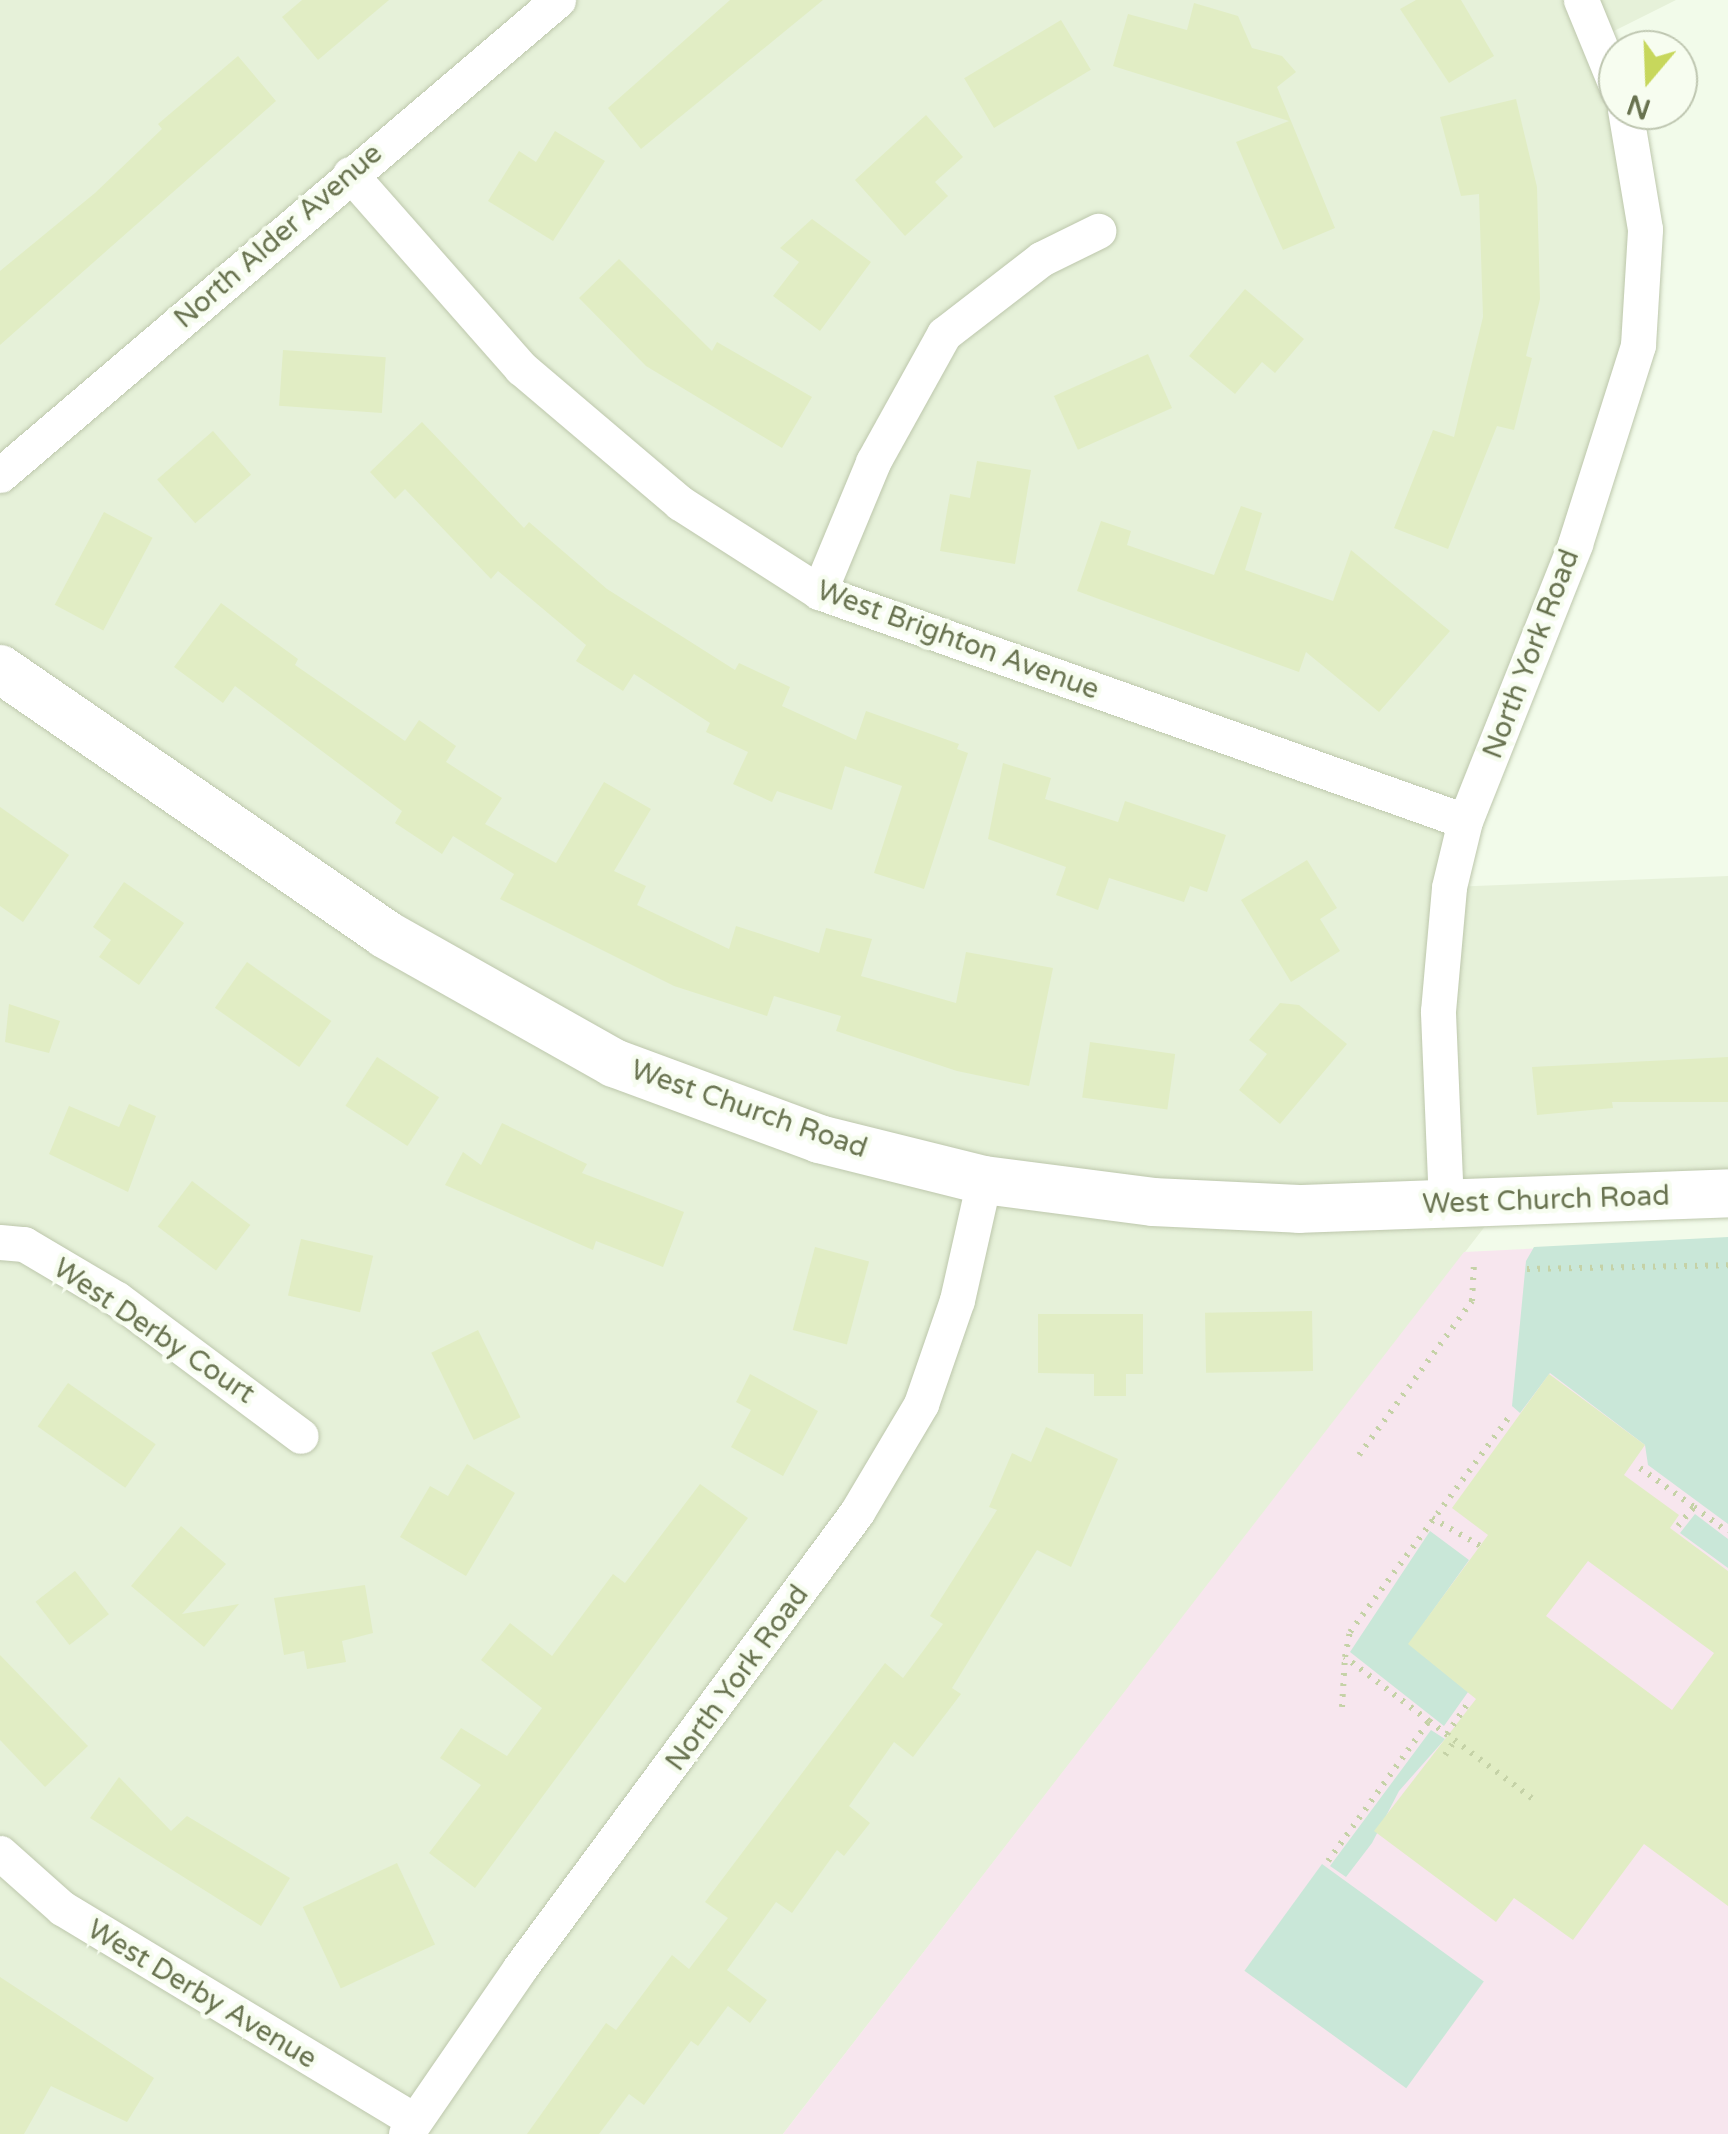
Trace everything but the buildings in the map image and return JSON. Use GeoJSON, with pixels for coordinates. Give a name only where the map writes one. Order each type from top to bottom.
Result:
{"type":"FeatureCollection","features":[{"type":"Feature","properties":{"kind":"main road","name":"West Church Road"},"geometry":{"type":"LineString","coordinates":[[0,669],[385,934],[614,1063],[819,1138],[984,1180],[1171,1203],[1299,1209],[1728,1193]]}},
{"type":"Feature","properties":{"kind":"street","name":"North Alder Avenue"},"geometry":{"type":"LineString","coordinates":[[0,474],[558,0]]}},
{"type":"Feature","properties":{"kind":"street"},"geometry":{"type":"LineString","coordinates":[[1581,0],[1598,41]]}},
{"type":"Feature","properties":{"kind":"street","name":"North York Road"},"geometry":{"type":"LineString","coordinates":[[1446,1204],[1438,1011],[1449,887],[1465,821],[1574,544],[1638,345],[1645,229],[1628,130]]}},
{"type":"Feature","properties":{"kind":"street","name":"West Brighton Avenue"},"geometry":{"type":"LineString","coordinates":[[350,174],[522,368],[680,503],[819,592],[1465,821]]}},
{"type":"Feature","properties":{"kind":"street"},"geometry":{"type":"LineString","coordinates":[[819,592],[873,462],[944,334],[1040,259],[1098,231]]}},
{"type":"Feature","properties":{"kind":"street","name":"North York Road"},"geometry":{"type":"LineString","coordinates":[[410,2127],[857,1512],[921,1404],[957,1300],[984,1180]]}},
{"type":"Feature","properties":{"kind":"street","name":"West Derby Court"},"geometry":{"type":"LineString","coordinates":[[0,1242],[24,1244],[117,1298],[301,1436]]}},
{"type":"Feature","properties":{"kind":"street","name":"West Derby Avenue"},"geometry":{"type":"LineString","coordinates":[[0,1853],[62,1908],[410,2127]]}},
{"type":"Feature","properties":{"kind":"path"},"geometry":{"type":"LineString","coordinates":[[1359,1455],[1472,1301],[1474,1262]]}},
{"type":"Feature","properties":{"kind":"path"},"geometry":{"type":"LineString","coordinates":[[1527,1268],[1728,1265]]}},
{"type":"Feature","properties":{"kind":"path"},"geometry":{"type":"LineString","coordinates":[[1342,1706],[1350,1632],[1510,1416]]}},
{"type":"Feature","properties":{"kind":"path"},"geometry":{"type":"LineString","coordinates":[[1640,1468],[1728,1532]]}},
{"type":"Feature","properties":{"kind":"path"},"geometry":{"type":"LineString","coordinates":[[1678,1526],[1694,1507]]}},
{"type":"Feature","properties":{"kind":"path"},"geometry":{"type":"LineString","coordinates":[[1432,1518],[1484,1548]]}},
{"type":"Feature","properties":{"kind":"path"},"geometry":{"type":"LineString","coordinates":[[1345,1656],[1537,1802]]}},
{"type":"Feature","properties":{"kind":"path"},"geometry":{"type":"LineString","coordinates":[[1447,1734],[1468,1703]]}},
{"type":"Feature","properties":{"kind":"path"},"geometry":{"type":"LineString","coordinates":[[1328,1861],[1429,1720]]}},
{"type":"Feature","properties":{"kind":"path"},"geometry":{"type":"LineString","coordinates":[[1445,1754],[1456,1740]]}},
{"type":"Feature","properties":{"kind":"shaded area"},"geometry":{"type":"Polygon","coordinates":[[[0,0],[1676,0],[1616,30],[1598,30],[1598,130],[1621,130],[1638,345],[1450,887],[1728,876],[1728,1193],[1503,1203],[783,2134],[0,2134],[0,0]]]}},
{"type":"Feature","properties":{"kind":"shaded area"},"geometry":{"type":"Polygon","coordinates":[[[1728,1237],[1728,1524],[1648,1465],[1645,1445],[1550,1373],[1520,1413],[1512,1406],[1526,1261],[1534,1247],[1728,1237]]]}},
{"type":"Feature","properties":{"kind":"shaded area"},"geometry":{"type":"Polygon","coordinates":[[[1728,1239],[1728,2134],[783,2134],[1464,1252],[1728,1239]]]}},
{"type":"Feature","properties":{"kind":"shaded area"},"geometry":{"type":"Polygon","coordinates":[[[1695,1514],[1728,1539],[1728,1568],[1680,1533],[1695,1514]]]}},
{"type":"Feature","properties":{"kind":"shaded area"},"geometry":{"type":"Polygon","coordinates":[[[1430,1531],[1469,1560],[1409,1644],[1468,1692],[1444,1726],[1350,1652],[1430,1531]]]}},
{"type":"Feature","properties":{"kind":"shaded area"},"geometry":{"type":"Polygon","coordinates":[[[1431,1730],[1445,1739],[1399,1791],[1372,1843],[1346,1877],[1330,1866],[1431,1730]]]}},
{"type":"Feature","properties":{"kind":"shaded area"},"geometry":{"type":"Polygon","coordinates":[[[1322,1864],[1484,1982],[1406,2088],[1244,1971],[1322,1864]]]}}]}
